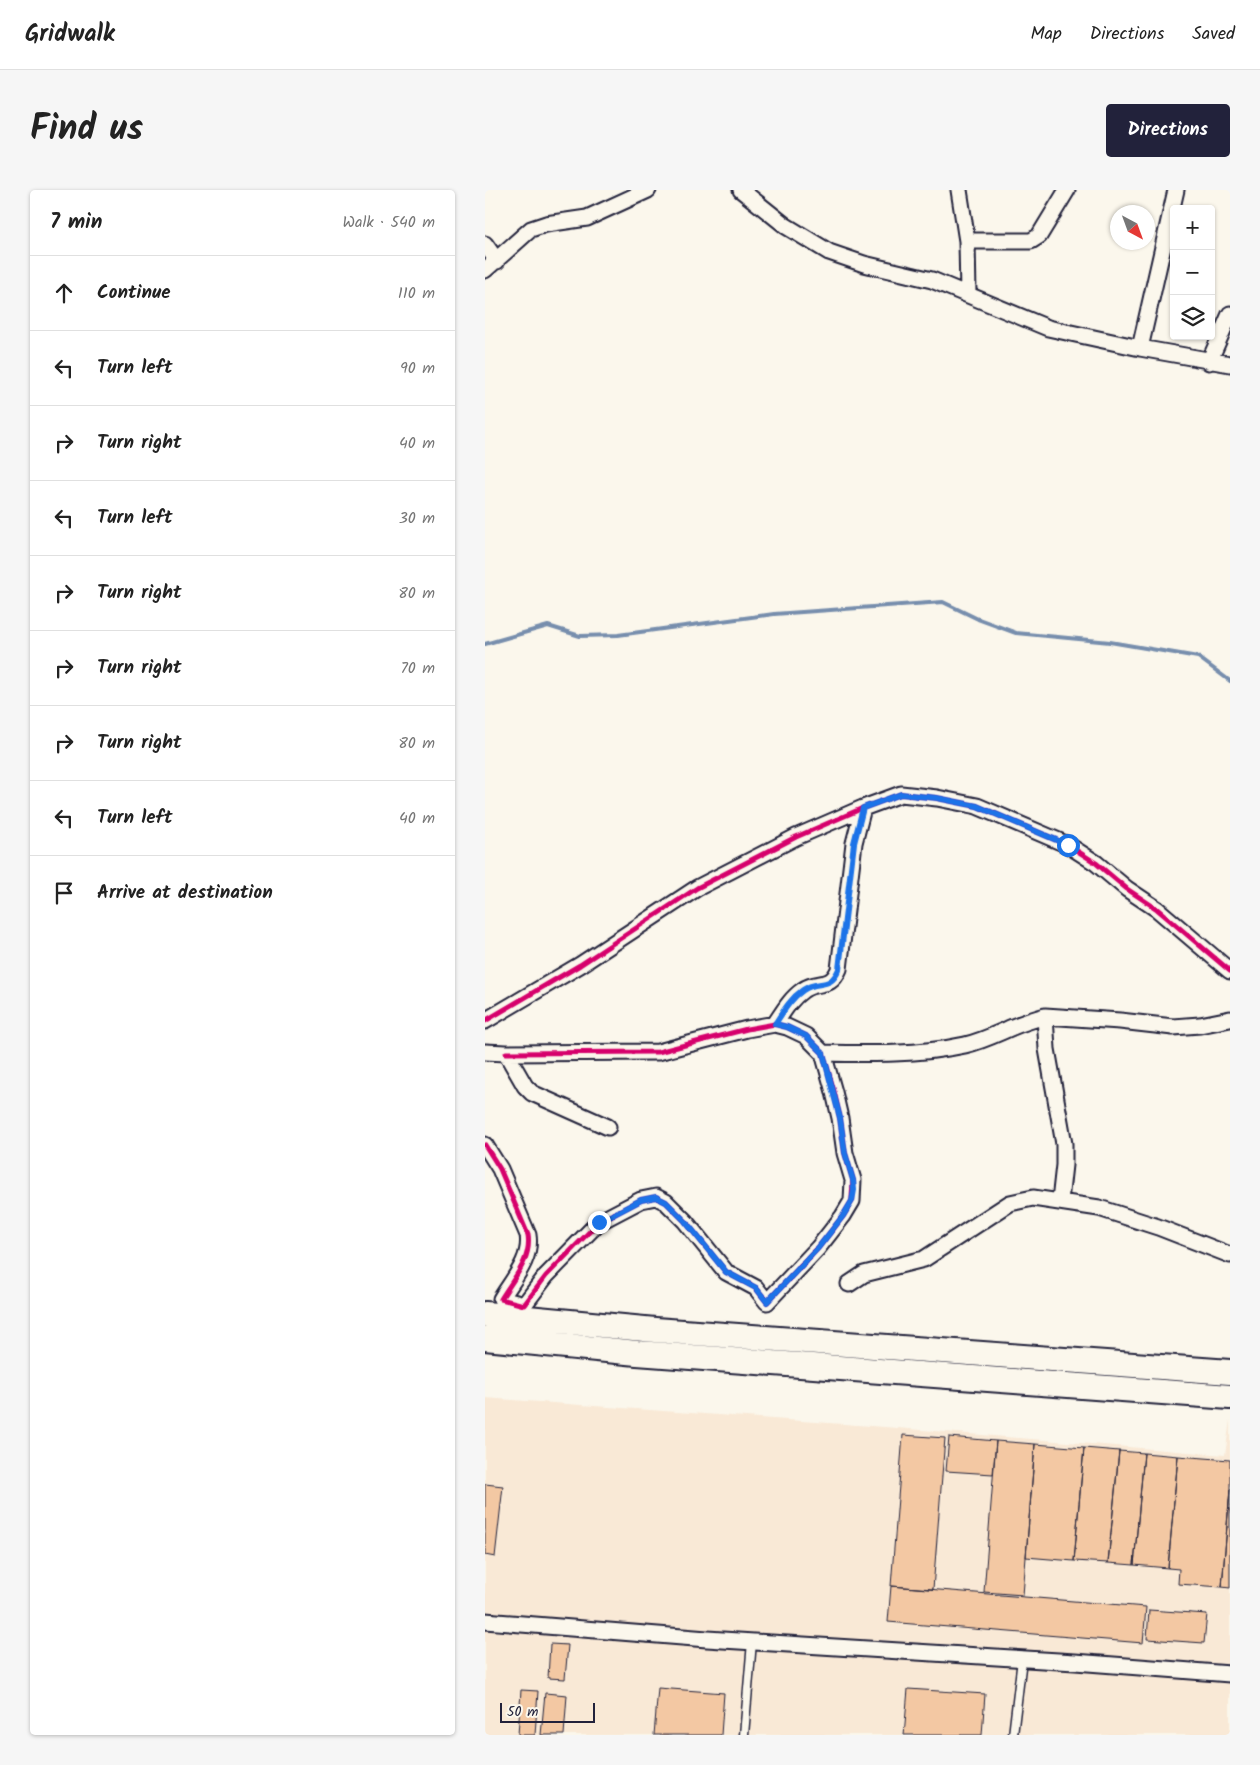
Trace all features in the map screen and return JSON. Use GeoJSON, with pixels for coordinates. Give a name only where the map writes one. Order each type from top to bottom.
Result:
{"type":"FeatureCollection","features":[{"type":"Feature","properties":{"kind":"main road"},"geometry":{"type":"LineString","coordinates":[[485,1314],[655,1330],[1230,1372]]}},
{"type":"Feature","properties":{"kind":"main road"},"geometry":{"type":"LineString","coordinates":[[485,1338],[637,1353],[1230,1397]]}},
{"type":"Feature","properties":{"kind":"street"},"geometry":{"type":"LineString","coordinates":[[485,244],[491,266],[531,229],[546,224],[587,218],[648,190]]}},
{"type":"Feature","properties":{"kind":"street"},"geometry":{"type":"LineString","coordinates":[[741,190],[786,226],[829,252],[864,264],[932,280],[1048,328],[1209,362],[1230,364]]}},
{"type":"Feature","properties":{"kind":"street"},"geometry":{"type":"LineString","coordinates":[[959,190],[967,241],[969,294]]}},
{"type":"Feature","properties":{"kind":"street"},"geometry":{"type":"LineString","coordinates":[[1140,348],[1176,190]]}},
{"type":"Feature","properties":{"kind":"street"},"geometry":{"type":"LineString","coordinates":[[967,241],[1031,241],[1039,236],[1060,193]]}},
{"type":"Feature","properties":{"kind":"street"},"geometry":{"type":"LineString","coordinates":[[1209,362],[1230,314]]}},
{"type":"Feature","properties":{"kind":"street"},"geometry":{"type":"LineString","coordinates":[[485,1021],[580,965],[697,888],[796,837],[901,794],[937,798],[977,806],[1068,845],[1096,864],[1127,890],[1157,909],[1230,971]]}},
{"type":"Feature","properties":{"kind":"street"},"geometry":{"type":"LineString","coordinates":[[775,1024],[787,1005],[804,989],[831,982],[839,969],[854,843],[863,808]]}},
{"type":"Feature","properties":{"kind":"street"},"geometry":{"type":"LineString","coordinates":[[823,1053],[906,1052],[964,1045],[987,1039],[1045,1016],[1173,1027],[1230,1020]]}},
{"type":"Feature","properties":{"kind":"street"},"geometry":{"type":"LineString","coordinates":[[1045,1016],[1047,1049],[1064,1144],[1060,1202]]}},
{"type":"Feature","properties":{"kind":"street"},"geometry":{"type":"LineString","coordinates":[[485,1052],[658,1052],[747,1028],[775,1024],[787,1027],[806,1036],[823,1053],[840,1118],[845,1153],[853,1180],[852,1201],[818,1248],[767,1302],[756,1288],[726,1272],[673,1208],[656,1197],[641,1200],[599,1222],[546,1276],[524,1305],[501,1299],[527,1256],[529,1243],[528,1235],[500,1169],[485,1145]]}},
{"type":"Feature","properties":{"kind":"street"},"geometry":{"type":"LineString","coordinates":[[506,1053],[528,1090],[608,1127]]}},
{"type":"Feature","properties":{"kind":"street"},"geometry":{"type":"LineString","coordinates":[[849,1284],[864,1274],[924,1259],[1010,1203],[1033,1198],[1099,1208],[1158,1227],[1230,1255]]}},
{"type":"Feature","properties":{"kind":"street"},"geometry":{"type":"LineString","coordinates":[[485,1621],[752,1642],[1230,1674]]}},
{"type":"Feature","properties":{"kind":"lane"},"geometry":{"type":"LineString","coordinates":[[744,1735],[752,1642]]}},
{"type":"Feature","properties":{"kind":"lane"},"geometry":{"type":"LineString","coordinates":[[1013,1735],[1022,1659]]}},
{"type":"Feature","properties":{"kind":"shaded area"},"geometry":{"type":"Polygon","coordinates":[[[485,1398],[885,1427],[1225,1455],[1230,1420],[1230,1735],[485,1735],[485,1398]]]}},
{"type":"Feature","properties":{"kind":"building"},"geometry":{"type":"Polygon","coordinates":[[[903,1435],[945,1438],[933,1589],[891,1586],[903,1435]]]}},
{"type":"Feature","properties":{"kind":"building"},"geometry":{"type":"Polygon","coordinates":[[[949,1437],[996,1441],[993,1474],[946,1471],[949,1437]]]}},
{"type":"Feature","properties":{"kind":"building"},"geometry":{"type":"Polygon","coordinates":[[[996,1441],[1035,1444],[1023,1595],[984,1592],[996,1441]]]}},
{"type":"Feature","properties":{"kind":"building"},"geometry":{"type":"Polygon","coordinates":[[[1035,1444],[1084,1448],[1074,1561],[1026,1557],[1035,1444]]]}},
{"type":"Feature","properties":{"kind":"building"},"geometry":{"type":"Polygon","coordinates":[[[1084,1448],[1119,1451],[1108,1563],[1074,1561],[1084,1448]]]}},
{"type":"Feature","properties":{"kind":"building"},"geometry":{"type":"Polygon","coordinates":[[[1119,1451],[1144,1453],[1134,1565],[1108,1563],[1119,1451]]]}},
{"type":"Feature","properties":{"kind":"building"},"geometry":{"type":"Polygon","coordinates":[[[1144,1453],[1178,1456],[1168,1568],[1134,1565],[1144,1453]]]}},
{"type":"Feature","properties":{"kind":"building"},"geometry":{"type":"Polygon","coordinates":[[[1178,1456],[1230,1460],[1230,1489],[1222,1587],[1178,1584],[1179,1569],[1168,1568],[1178,1456]]]}},
{"type":"Feature","properties":{"kind":"building"},"geometry":{"type":"Polygon","coordinates":[[[485,1484],[503,1486],[495,1557],[485,1555],[485,1484]]]}},
{"type":"Feature","properties":{"kind":"building"},"geometry":{"type":"Polygon","coordinates":[[[1230,1489],[1230,1588],[1222,1587],[1230,1489]]]}},
{"type":"Feature","properties":{"kind":"building"},"geometry":{"type":"Polygon","coordinates":[[[891,1586],[1146,1607],[1143,1643],[888,1622],[891,1586]]]}},
{"type":"Feature","properties":{"kind":"building"},"geometry":{"type":"Polygon","coordinates":[[[1149,1610],[1207,1614],[1204,1643],[1147,1639],[1149,1610]]]}},
{"type":"Feature","properties":{"kind":"building"},"geometry":{"type":"Polygon","coordinates":[[[550,1644],[568,1645],[565,1679],[548,1678],[550,1644]]]}},
{"type":"Feature","properties":{"kind":"building"},"geometry":{"type":"Polygon","coordinates":[[[658,1688],[724,1693],[721,1735],[654,1735],[658,1688]]]}},
{"type":"Feature","properties":{"kind":"building"},"geometry":{"type":"Polygon","coordinates":[[[908,1689],[985,1694],[982,1735],[904,1735],[908,1689]]]}},
{"type":"Feature","properties":{"kind":"building"},"geometry":{"type":"Polygon","coordinates":[[[521,1690],[538,1691],[535,1735],[518,1735],[521,1690]]]}},
{"type":"Feature","properties":{"kind":"building"},"geometry":{"type":"Polygon","coordinates":[[[545,1693],[567,1695],[564,1735],[541,1735],[545,1693]]]}},
{"type":"Feature","properties":{"kind":"waterway"},"geometry":{"type":"LineString","coordinates":[[485,644],[548,626],[580,636],[618,635],[774,614],[943,602],[978,619],[1016,633],[1110,642],[1198,657],[1230,681]]}},
{"type":"Feature","properties":{"kind":"cycle path"},"geometry":{"type":"LineString","coordinates":[[485,1021],[580,965],[697,888],[796,837],[901,794],[937,798],[977,806],[1068,845],[1096,863],[1127,889],[1157,909],[1230,971]]}},
{"type":"Feature","properties":{"kind":"cycle path"},"geometry":{"type":"LineString","coordinates":[[485,1145],[500,1169],[528,1235],[527,1252],[524,1261],[501,1299],[524,1305],[546,1276],[599,1222],[641,1200],[656,1197],[666,1202],[685,1221],[726,1272],[756,1288],[767,1302],[818,1248],[852,1201],[853,1180],[845,1153],[834,1092],[823,1053],[806,1036],[787,1027],[775,1024],[747,1029],[658,1052],[506,1053]]}},
{"type":"Feature","properties":{"kind":"route"},"geometry":{"type":"LineString","coordinates":[[599,1222],[641,1200],[656,1197],[666,1202],[685,1221],[726,1272],[756,1288],[767,1302],[818,1248],[852,1201],[853,1180],[845,1153],[834,1092],[823,1053],[806,1036],[787,1027],[775,1024],[795,996],[809,986],[831,982],[839,969],[854,843],[863,808],[901,794],[937,798],[977,806],[1068,845]]}}]}
